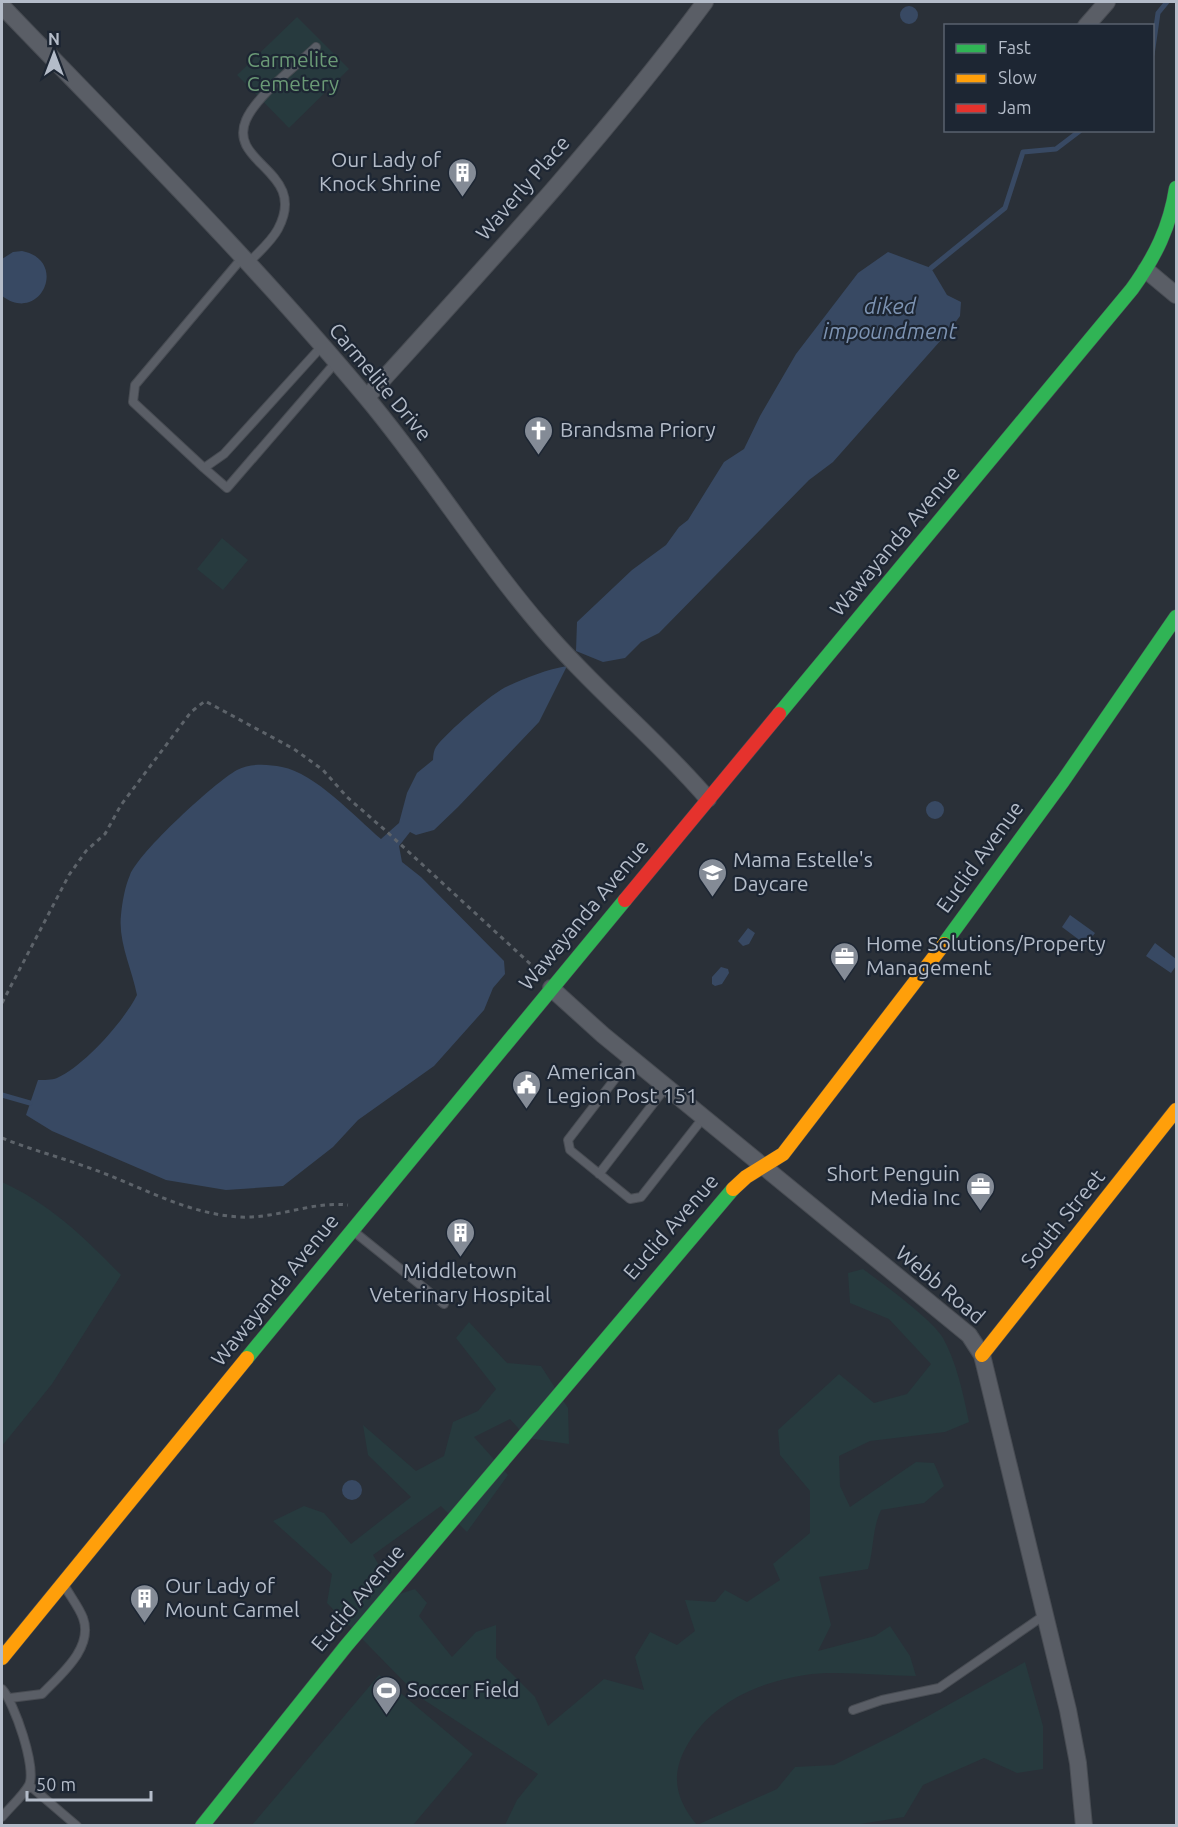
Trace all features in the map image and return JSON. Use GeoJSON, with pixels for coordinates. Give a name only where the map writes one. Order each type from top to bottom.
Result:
{"type":"FeatureCollection","features":[{"type":"Feature","properties":{"kind":"street","name":"Waverly Place"},"geometry":{"type":"LineString","coordinates":[[367,397],[604,129],[657,67],[705,2]]}},
{"type":"Feature","properties":{"kind":"street"},"geometry":{"type":"LineString","coordinates":[[1088,24],[1107,2]]}},
{"type":"Feature","properties":{"kind":"street","name":"Carmelite Drive"},"geometry":{"type":"LineString","coordinates":[[2,6],[245,261],[322,346],[367,397],[492,566],[546,633],[682,768],[708,799]]}},
{"type":"Feature","properties":{"kind":"street","name":"Wawayanda Avenue"},"geometry":{"type":"LineString","coordinates":[[2,1658],[351,1229],[1146,270],[1167,233],[1176,188]]}},
{"type":"Feature","properties":{"kind":"street"},"geometry":{"type":"LineString","coordinates":[[1146,270],[1176,295]]}},
{"type":"Feature","properties":{"kind":"street","name":"Euclid Avenue"},"geometry":{"type":"LineString","coordinates":[[202,1826],[346,1646],[729,1192],[746,1177],[783,1154],[966,916],[1176,617]]}},
{"type":"Feature","properties":{"kind":"street","name":"Webb Road"},"geometry":{"type":"LineString","coordinates":[[551,988],[763,1168],[969,1335],[982,1355],[1046,1614],[1077,1757],[1084,1826]]}},
{"type":"Feature","properties":{"kind":"street","name":"South Street"},"geometry":{"type":"LineString","coordinates":[[982,1355],[1176,1110]]}},
{"type":"Feature","properties":{"kind":"lane"},"geometry":{"type":"LineString","coordinates":[[316,47],[258,102],[245,121],[246,145],[255,159],[284,190],[286,201],[278,230],[245,261],[135,385],[133,402],[227,488],[336,362]]}},
{"type":"Feature","properties":{"kind":"lane"},"geometry":{"type":"LineString","coordinates":[[204,468],[224,454],[322,346]]}},
{"type":"Feature","properties":{"kind":"lane"},"geometry":{"type":"LineString","coordinates":[[631,1058],[568,1140],[570,1150],[630,1199],[641,1197],[703,1118]]}},
{"type":"Feature","properties":{"kind":"lane"},"geometry":{"type":"LineString","coordinates":[[599,1174],[666,1087]]}},
{"type":"Feature","properties":{"kind":"lane"},"geometry":{"type":"LineString","coordinates":[[351,1229],[444,1304]]}},
{"type":"Feature","properties":{"kind":"lane"},"geometry":{"type":"LineString","coordinates":[[10,1698],[42,1694],[76,1656],[84,1639],[84,1619],[63,1583]]}},
{"type":"Feature","properties":{"kind":"lane"},"geometry":{"type":"LineString","coordinates":[[854,1710],[882,1700],[939,1688],[1046,1614]]}},
{"type":"Feature","properties":{"kind":"lane"},"geometry":{"type":"LineString","coordinates":[[2,1689],[10,1698],[30,1763],[29,1785],[2,1817]]}},
{"type":"Feature","properties":{"kind":"lane"},"geometry":{"type":"LineString","coordinates":[[29,1785],[77,1826]]}},
{"type":"Feature","properties":{"kind":"path"},"geometry":{"type":"LineString","coordinates":[[2,1003],[69,875],[86,852],[105,834],[121,805],[191,712],[205,701],[294,749],[323,770],[347,797],[538,971]]}},
{"type":"Feature","properties":{"kind":"path"},"geometry":{"type":"LineString","coordinates":[[2,1138],[32,1151],[84,1166],[177,1204],[209,1212],[240,1217],[293,1212],[329,1204],[347,1204],[366,1212]]}},
{"type":"Feature","properties":{"kind":"green space","name":"Carmelite Cemetery"},"geometry":{"type":"Polygon","coordinates":[[[297,17],[349,69],[289,128],[237,75],[297,17]]]}},
{"type":"Feature","properties":{"kind":"green space"},"geometry":{"type":"Polygon","coordinates":[[[222,538],[248,560],[223,590],[197,569],[222,538]]]}},
{"type":"Feature","properties":{"kind":"green space"},"geometry":{"type":"Polygon","coordinates":[[[2,1182],[36,1200],[66,1222],[121,1275],[52,1384],[2,1446],[2,1182]]]}},
{"type":"Feature","properties":{"kind":"green space"},"geometry":{"type":"Polygon","coordinates":[[[863,1269],[918,1312],[943,1338],[956,1368],[969,1422],[945,1432],[870,1441],[839,1456],[840,1486],[850,1507],[916,1462],[934,1463],[944,1486],[924,1503],[881,1510],[876,1524],[868,1569],[819,1577],[831,1625],[818,1651],[875,1636],[890,1626],[910,1656],[916,1676],[845,1673],[805,1675],[751,1690],[720,1708],[695,1733],[685,1749],[678,1770],[680,1798],[697,1825],[505,1825],[517,1800],[538,1774],[418,1696],[327,1603],[332,1574],[273,1521],[304,1506],[324,1513],[351,1544],[411,1497],[368,1455],[363,1425],[416,1471],[444,1456],[453,1422],[478,1411],[496,1389],[456,1338],[469,1322],[507,1363],[541,1366],[568,1408],[569,1444],[527,1438],[510,1419],[474,1437],[508,1475],[467,1532],[441,1506],[373,1555],[396,1595],[415,1589],[427,1603],[419,1616],[452,1657],[476,1632],[496,1625],[496,1658],[535,1697],[548,1726],[604,1679],[644,1690],[635,1657],[650,1632],[677,1645],[695,1631],[685,1600],[715,1602],[725,1590],[747,1602],[780,1580],[773,1564],[810,1533],[810,1491],[780,1455],[778,1430],[839,1374],[874,1403],[907,1394],[931,1364],[889,1319],[850,1303],[848,1273],[863,1269]]]}},
{"type":"Feature","properties":{"kind":"green space"},"geometry":{"type":"Polygon","coordinates":[[[1025,1662],[1043,1726],[1043,1769],[1017,1773],[984,1758],[923,1785],[904,1817],[854,1825],[697,1825],[777,1789],[795,1767],[834,1765],[896,1734],[1025,1662]]]}},
{"type":"Feature","properties":{"kind":"green space","name":"Soccer Field"},"geometry":{"type":"Polygon","coordinates":[[[379,1675],[473,1754],[413,1825],[252,1825],[379,1675]]]}},
{"type":"Feature","properties":{"kind":"water"},"geometry":{"type":"Polygon","coordinates":[[[905,6],[913,6],[918,11],[916,22],[905,24],[900,19],[900,11],[905,6]]]}},
{"type":"Feature","properties":{"kind":"water"},"geometry":{"type":"Polygon","coordinates":[[[22,251],[36,257],[44,266],[47,277],[38,297],[28,302],[16,303],[2,296],[2,259],[13,252],[22,251]]]}},
{"type":"Feature","properties":{"kind":"water","name":"diked impoundment"},"geometry":{"type":"Polygon","coordinates":[[[888,252],[931,268],[947,295],[961,302],[960,316],[949,331],[833,462],[809,480],[659,633],[641,642],[625,658],[603,662],[576,651],[577,622],[632,570],[666,545],[679,527],[688,520],[724,462],[744,449],[760,416],[796,354],[858,273],[888,252]]]}},
{"type":"Feature","properties":{"kind":"water"},"geometry":{"type":"Polygon","coordinates":[[[567,666],[539,722],[434,830],[416,835],[410,832],[399,846],[402,862],[421,877],[504,961],[505,974],[493,988],[484,1010],[434,1066],[358,1120],[333,1147],[283,1186],[226,1190],[166,1180],[52,1131],[26,1115],[38,1080],[57,1078],[79,1064],[113,1030],[131,1006],[137,995],[123,945],[121,925],[128,879],[136,864],[147,851],[212,788],[237,770],[248,766],[282,767],[295,771],[321,787],[381,839],[399,823],[407,793],[417,773],[433,760],[436,747],[459,723],[481,704],[508,686],[537,674],[567,666]]]}},
{"type":"Feature","properties":{"kind":"water"},"geometry":{"type":"Polygon","coordinates":[[[931,801],[939,801],[944,806],[942,817],[931,819],[926,814],[926,806],[931,801]]]}},
{"type":"Feature","properties":{"kind":"water"},"geometry":{"type":"Polygon","coordinates":[[[1070,915],[1095,933],[1086,945],[1062,927],[1070,915]]]}},
{"type":"Feature","properties":{"kind":"water"},"geometry":{"type":"Polygon","coordinates":[[[748,928],[755,933],[749,944],[743,946],[738,941],[748,928]]]}},
{"type":"Feature","properties":{"kind":"water"},"geometry":{"type":"Polygon","coordinates":[[[1155,943],[1176,959],[1176,966],[1171,973],[1146,956],[1155,943]]]}},
{"type":"Feature","properties":{"kind":"water"},"geometry":{"type":"Polygon","coordinates":[[[721,967],[728,969],[729,973],[722,984],[715,986],[712,984],[712,977],[721,967]]]}},
{"type":"Feature","properties":{"kind":"water"},"geometry":{"type":"Polygon","coordinates":[[[352,1480],[359,1483],[362,1490],[359,1497],[352,1500],[345,1497],[342,1490],[345,1483],[352,1480]]]}},
{"type":"Feature","properties":{"kind":"waterway"},"geometry":{"type":"LineString","coordinates":[[1154,41],[1158,13],[1167,2]]}},
{"type":"Feature","properties":{"kind":"waterway"},"geometry":{"type":"LineString","coordinates":[[931,268],[1005,208],[1023,152],[1056,149],[1078,132]]}},
{"type":"Feature","properties":{"kind":"waterway"},"geometry":{"type":"LineString","coordinates":[[2,1095],[30,1103]]}},
{"type":"Feature","properties":{"kind":"traffic: fast"},"geometry":{"type":"LineString","coordinates":[[779,714],[1132,289],[1148,265],[1166,229],[1176,188]]}},
{"type":"Feature","properties":{"kind":"traffic: fast"},"geometry":{"type":"LineString","coordinates":[[944,944],[1063,781],[1176,617]]}},
{"type":"Feature","properties":{"kind":"traffic: fast"},"geometry":{"type":"LineString","coordinates":[[247,1358],[625,900]]}},
{"type":"Feature","properties":{"kind":"traffic: fast"},"geometry":{"type":"LineString","coordinates":[[202,1826],[346,1646],[733,1189]]}},
{"type":"Feature","properties":{"kind":"traffic: slow"},"geometry":{"type":"LineString","coordinates":[[733,1189],[746,1177],[783,1154],[944,944]]}},
{"type":"Feature","properties":{"kind":"traffic: slow"},"geometry":{"type":"LineString","coordinates":[[982,1355],[1176,1110]]}},
{"type":"Feature","properties":{"kind":"traffic: slow"},"geometry":{"type":"LineString","coordinates":[[2,1658],[247,1358]]}},
{"type":"Feature","properties":{"kind":"traffic: jam"},"geometry":{"type":"LineString","coordinates":[[625,900],[779,714]]}},
{"type":"Feature","properties":{"kind":"place","name":"Our Lady of Knock Shrine"},"geometry":{"type":"Point","coordinates":[462,198]}},
{"type":"Feature","properties":{"kind":"place","name":"Brandsma Priory"},"geometry":{"type":"Point","coordinates":[539,456]}},
{"type":"Feature","properties":{"kind":"place","name":"Mama Estelle's Daycare"},"geometry":{"type":"Point","coordinates":[712,898]}},
{"type":"Feature","properties":{"kind":"place","name":"Home Solutions/Property Management"},"geometry":{"type":"Point","coordinates":[845,982]}},
{"type":"Feature","properties":{"kind":"place","name":"American Legion Post 151"},"geometry":{"type":"Point","coordinates":[526,1110]}},
{"type":"Feature","properties":{"kind":"place","name":"Short Penguin Media Inc"},"geometry":{"type":"Point","coordinates":[981,1212]}},
{"type":"Feature","properties":{"kind":"place","name":"Middletown Veterinary Hospital"},"geometry":{"type":"Point","coordinates":[460,1258]}},
{"type":"Feature","properties":{"kind":"place","name":"Our Lady of Mount Carmel"},"geometry":{"type":"Point","coordinates":[144,1624]}},
{"type":"Feature","properties":{"kind":"place","name":"Soccer Field"},"geometry":{"type":"Point","coordinates":[386,1716]}}]}
